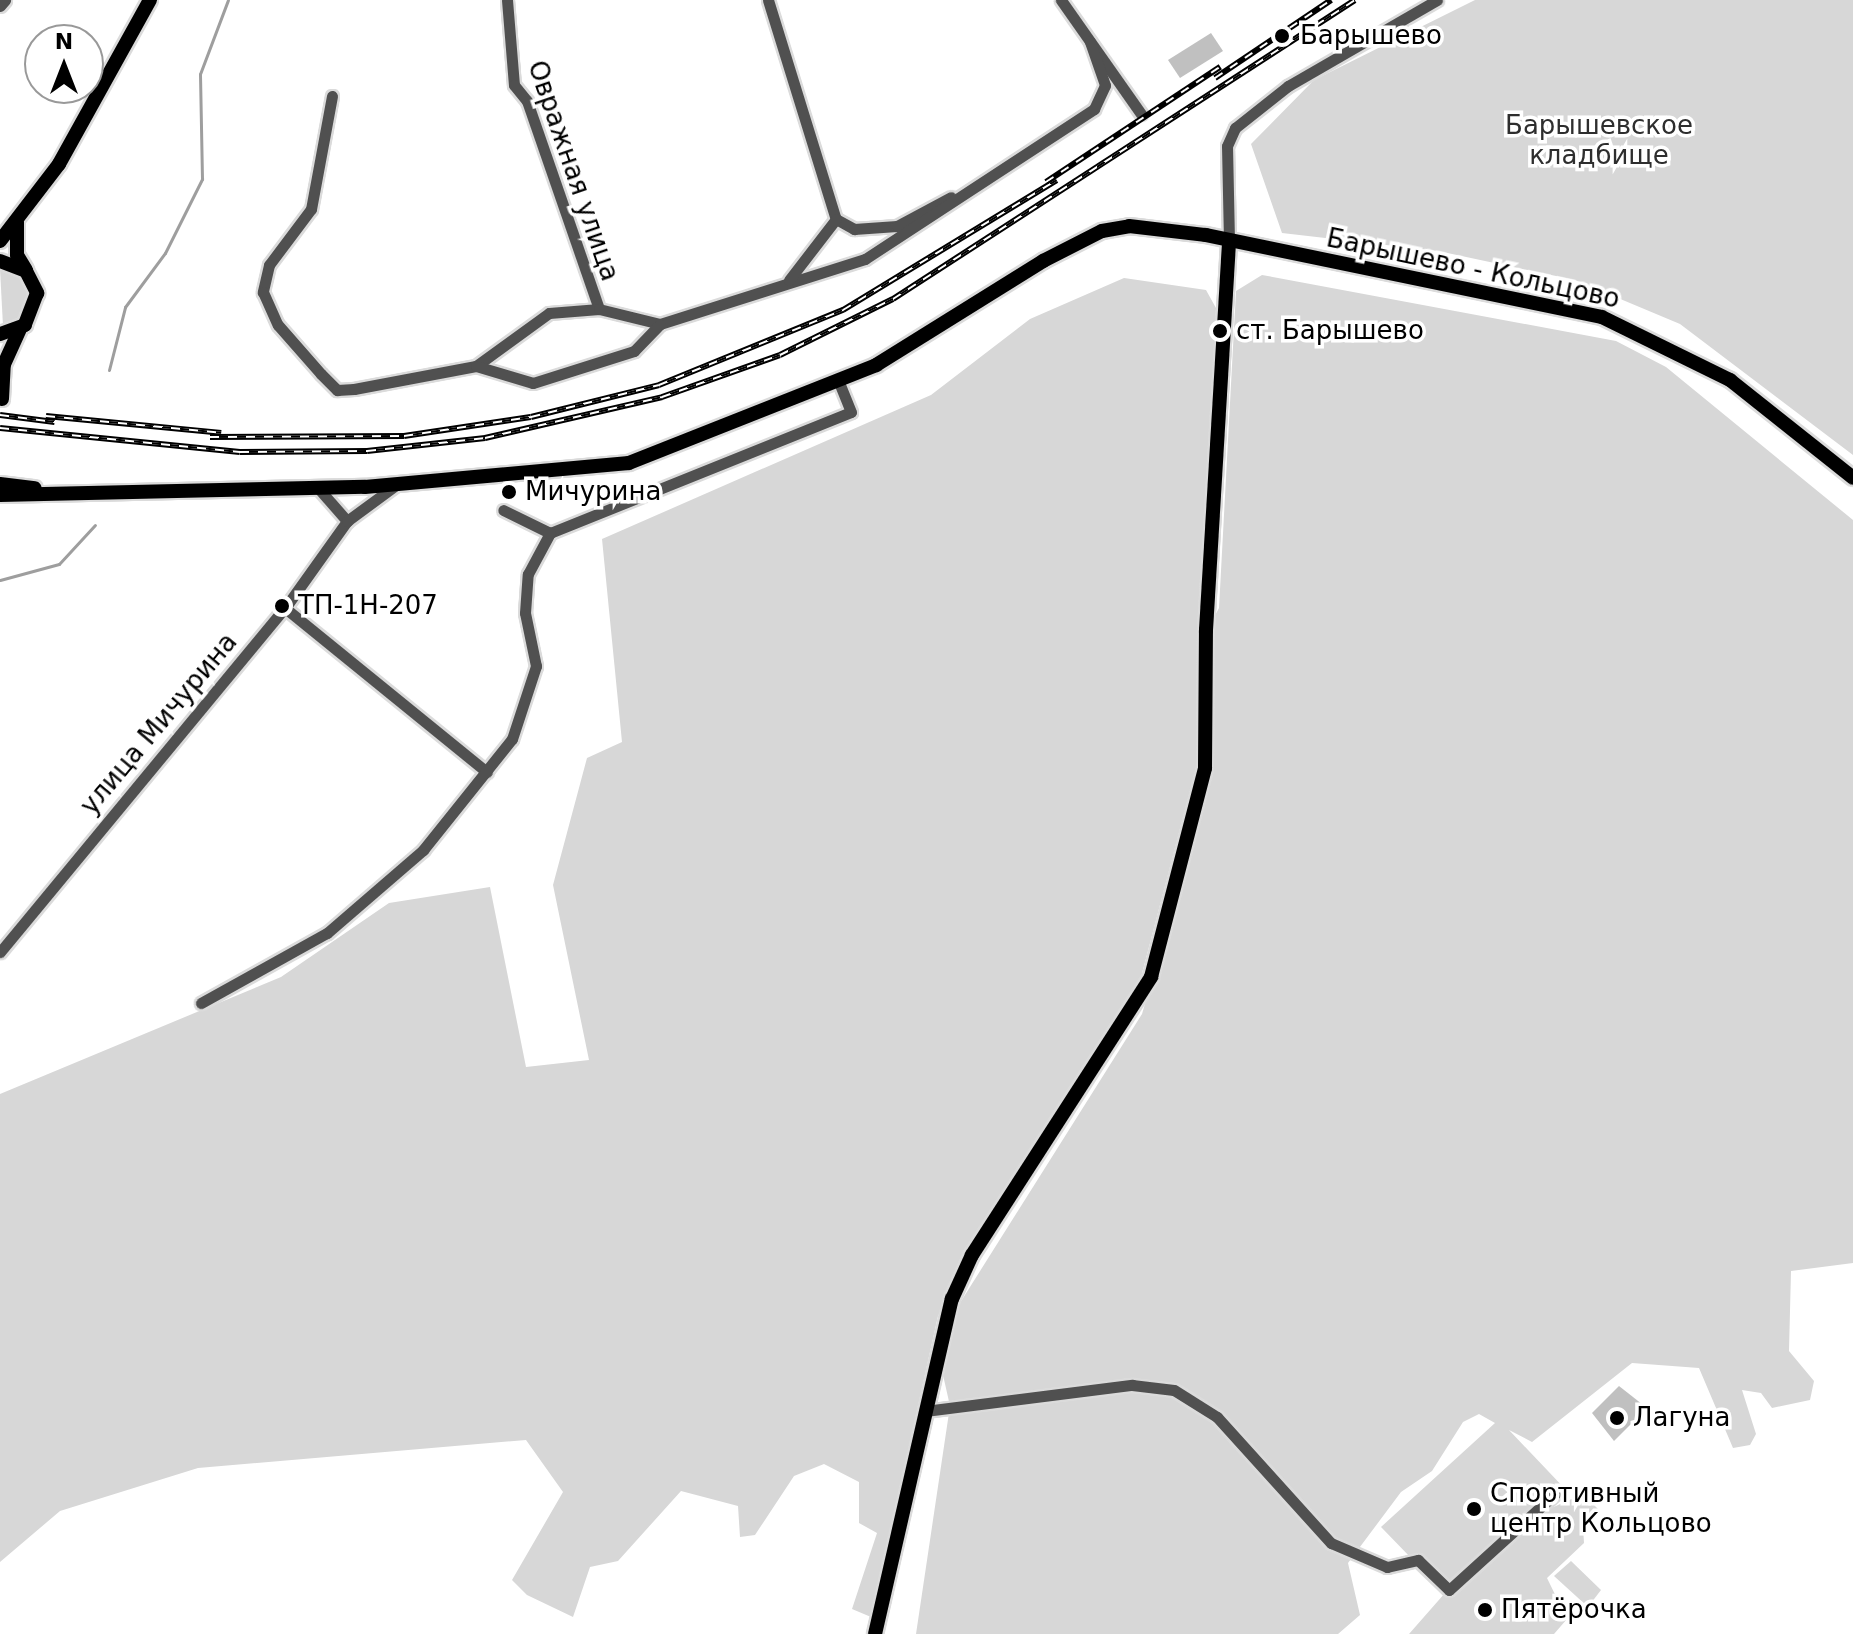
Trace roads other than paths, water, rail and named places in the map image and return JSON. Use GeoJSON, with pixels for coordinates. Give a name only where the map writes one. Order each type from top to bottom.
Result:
{"type":"FeatureCollection","features":[{"type":"Feature","properties":{"kind":"main road"},"geometry":{"type":"LineString","coordinates":[[0,241],[59,164],[150,0]]}},
{"type":"Feature","properties":{"kind":"main road"},"geometry":{"type":"LineString","coordinates":[[0,373],[4,357],[37,305],[26,271],[17,255],[17,220]]}},
{"type":"Feature","properties":{"kind":"main road","name":"Барышево - Кольцово"},"geometry":{"type":"LineString","coordinates":[[52,492],[319,489],[396,485],[629,463],[839,383],[1102,231],[1155,227],[1602,317],[1730,380],[1853,478]]}},
{"type":"Feature","properties":{"kind":"main road"},"geometry":{"type":"LineString","coordinates":[[875,1634],[952,1299],[972,1255],[1151,977],[1210,723],[1206,630],[1229,241]]}},
{"type":"Feature","properties":{"kind":"main road"},"geometry":{"type":"LineString","coordinates":[[0,261],[26,271]]}},
{"type":"Feature","properties":{"kind":"main road"},"geometry":{"type":"LineString","coordinates":[[0,334],[20,329]]}},
{"type":"Feature","properties":{"kind":"main road"},"geometry":{"type":"LineString","coordinates":[[2,399],[4,357]]}},
{"type":"Feature","properties":{"kind":"main road"},"geometry":{"type":"LineString","coordinates":[[0,477],[52,492]]}},
{"type":"Feature","properties":{"kind":"main road"},"geometry":{"type":"LineString","coordinates":[[0,492],[52,492]]}},
{"type":"Feature","properties":{"kind":"street"},"geometry":{"type":"LineString","coordinates":[[0,6],[5,0]]}},
{"type":"Feature","properties":{"kind":"street","name":"Овражная улица"},"geometry":{"type":"LineString","coordinates":[[507,0],[514,85],[527,101],[599,309]]}},
{"type":"Feature","properties":{"kind":"street"},"geometry":{"type":"LineString","coordinates":[[768,0],[836,219],[854,229],[897,226],[970,190]]}},
{"type":"Feature","properties":{"kind":"street"},"geometry":{"type":"LineString","coordinates":[[1061,0],[1141,114]]}},
{"type":"Feature","properties":{"kind":"street"},"geometry":{"type":"LineString","coordinates":[[1229,241],[1227,146],[1235,128],[1288,86],[1437,0]]}},
{"type":"Feature","properties":{"kind":"street"},"geometry":{"type":"LineString","coordinates":[[476,366],[533,383],[634,351],[660,324],[789,280],[865,259],[1094,109],[1105,85],[1090,42]]}},
{"type":"Feature","properties":{"kind":"street"},"geometry":{"type":"LineString","coordinates":[[332,96],[311,209],[269,265],[267,306],[337,390],[476,366],[549,313],[599,309],[660,324]]}},
{"type":"Feature","properties":{"kind":"street"},"geometry":{"type":"LineString","coordinates":[[789,280],[836,219]]}},
{"type":"Feature","properties":{"kind":"street"},"geometry":{"type":"LineString","coordinates":[[201,1003],[327,933],[423,850],[487,772],[525,709],[536,666],[525,613],[528,574],[550,533],[851,412],[839,383]]}},
{"type":"Feature","properties":{"kind":"street","name":"улица Мичурина"},"geometry":{"type":"LineString","coordinates":[[0,952],[285,608],[347,521],[396,485]]}},
{"type":"Feature","properties":{"kind":"street"},"geometry":{"type":"LineString","coordinates":[[319,489],[347,521]]}},
{"type":"Feature","properties":{"kind":"street"},"geometry":{"type":"LineString","coordinates":[[503,510],[550,533]]}},
{"type":"Feature","properties":{"kind":"street"},"geometry":{"type":"LineString","coordinates":[[285,608],[487,772]]}},
{"type":"Feature","properties":{"kind":"street"},"geometry":{"type":"LineString","coordinates":[[925,1411],[1132,1385],[1174,1390],[1217,1417],[1331,1543],[1387,1567],[1418,1560],[1449,1590],[1555,1494]]}},
{"type":"Feature","properties":{"kind":"waterway"},"geometry":{"type":"LineString","coordinates":[[109,370],[125,307],[165,253],[202,179],[200,74],[228,0]]}},
{"type":"Feature","properties":{"kind":"waterway"},"geometry":{"type":"LineString","coordinates":[[0,580],[59,564],[95,525]]}},
{"type":"Feature","properties":{"kind":"railway"},"geometry":{"type":"LineString","coordinates":[[1215,78],[1331,0]]}},
{"type":"Feature","properties":{"kind":"railway"},"geometry":{"type":"LineString","coordinates":[[0,428],[240,452],[367,451],[485,438],[662,397],[780,355],[893,299],[1355,0]]}},
{"type":"Feature","properties":{"kind":"railway"},"geometry":{"type":"LineString","coordinates":[[1046,182],[1220,67]]}},
{"type":"Feature","properties":{"kind":"railway"},"geometry":{"type":"LineString","coordinates":[[210,437],[404,436],[531,417],[659,385],[843,310],[1057,180]]}},
{"type":"Feature","properties":{"kind":"railway"},"geometry":{"type":"LineString","coordinates":[[0,415],[55,422]]}},
{"type":"Feature","properties":{"kind":"railway"},"geometry":{"type":"LineString","coordinates":[[46,416],[221,433]]}},
{"type":"Feature","properties":{"kind":"place","name":"Барышево"},"geometry":{"type":"Point","coordinates":[1282,36]}},
{"type":"Feature","properties":{"kind":"place","name":"ст. Барышево"},"geometry":{"type":"Point","coordinates":[1220,331]}},
{"type":"Feature","properties":{"kind":"place","name":"Мичурина"},"geometry":{"type":"Point","coordinates":[509,492]}},
{"type":"Feature","properties":{"kind":"place","name":"ТП-1Н-207"},"geometry":{"type":"Point","coordinates":[282,606]}},
{"type":"Feature","properties":{"kind":"place","name":"Лагуна"},"geometry":{"type":"Point","coordinates":[1617,1418]}},
{"type":"Feature","properties":{"kind":"place","name":"Спортивный центр Кольцово"},"geometry":{"type":"Point","coordinates":[1474,1509]}},
{"type":"Feature","properties":{"kind":"place","name":"Пятёрочка"},"geometry":{"type":"Point","coordinates":[1485,1610]}},
{"type":"Feature","properties":{"kind":"park label","name":"Барышевское кладбище"},"geometry":{"type":"Point","coordinates":[1599,141]}}]}
